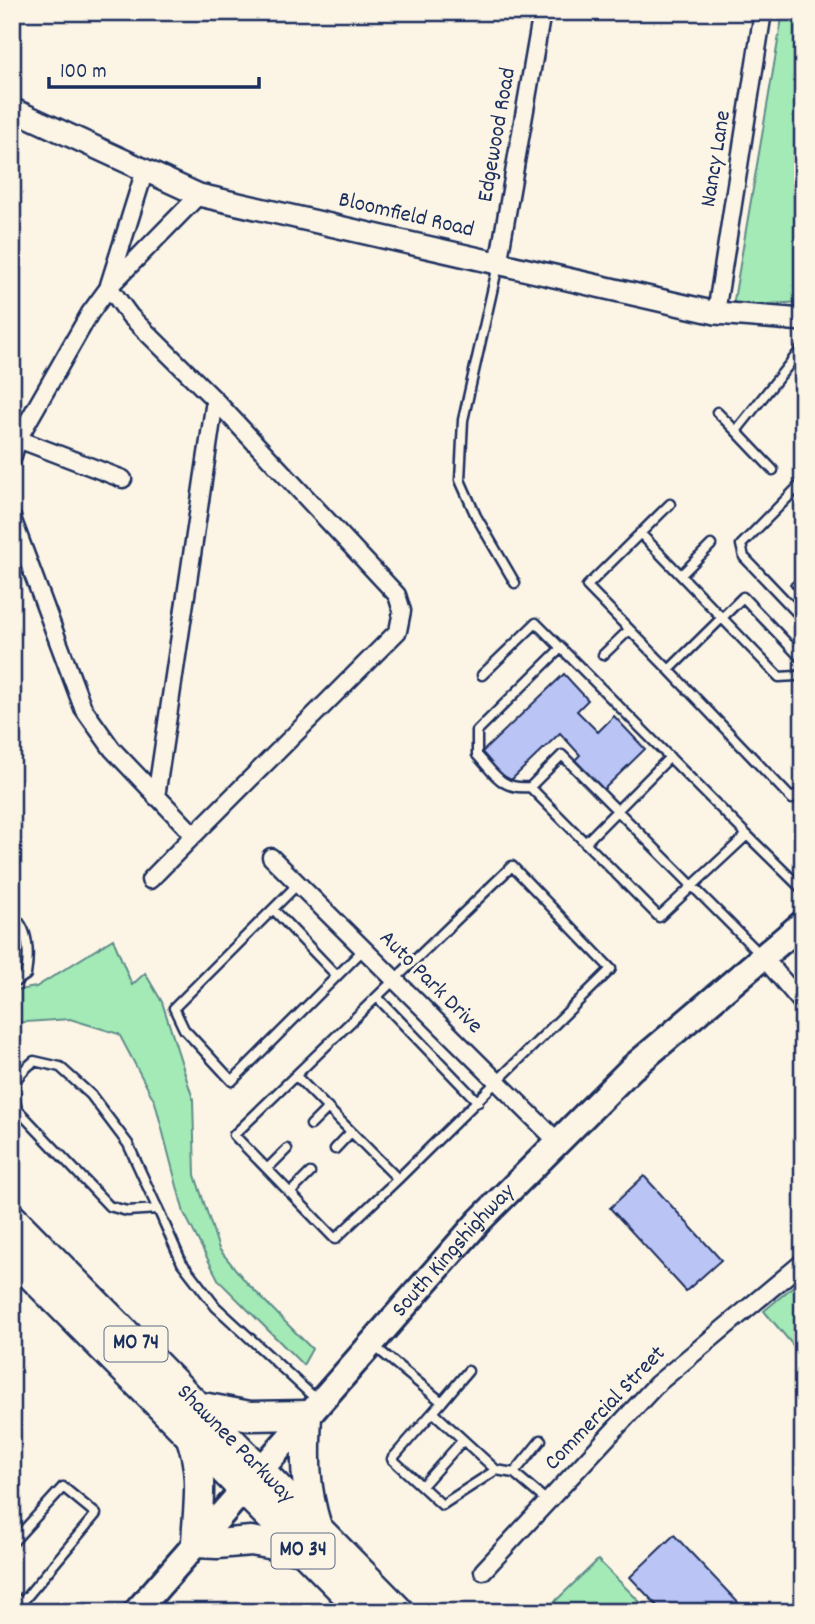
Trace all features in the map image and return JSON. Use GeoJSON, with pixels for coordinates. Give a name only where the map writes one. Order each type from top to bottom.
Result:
{"type":"FeatureCollection","features":[{"type":"Feature","properties":{"kind":"highway","name":"Shawnee Parkway"},"geometry":{"type":"LineString","coordinates":[[12,1218],[197,1406],[251,1480],[310,1540],[400,1612]]}},
{"type":"Feature","properties":{"kind":"highway","name":"Shawnee Parkway"},"geometry":{"type":"LineString","coordinates":[[12,1256],[190,1436],[251,1480]]}},
{"type":"Feature","properties":{"kind":"highway"},"geometry":{"type":"LineString","coordinates":[[197,1406],[250,1416],[313,1408]]}},
{"type":"Feature","properties":{"kind":"highway","name":"MO 34"},"geometry":{"type":"LineString","coordinates":[[310,1540],[305,1476],[313,1408]]}},
{"type":"Feature","properties":{"kind":"highway"},"geometry":{"type":"LineString","coordinates":[[190,1436],[199,1461],[196,1544],[310,1540]]}},
{"type":"Feature","properties":{"kind":"highway","name":"Shawnee Parkway"},"geometry":{"type":"LineString","coordinates":[[310,1540],[364,1612]]}},
{"type":"Feature","properties":{"kind":"main road","name":"South Kingshighway"},"geometry":{"type":"LineString","coordinates":[[136,1612],[480,1220],[632,1068],[803,923]]}},
{"type":"Feature","properties":{"kind":"street","name":"Edgewood Road"},"geometry":{"type":"LineString","coordinates":[[498,265],[542,12]]}},
{"type":"Feature","properties":{"kind":"street","name":"Nancy Lane"},"geometry":{"type":"LineString","coordinates":[[716,313],[763,12]]}},
{"type":"Feature","properties":{"kind":"street","name":"Bloomfield Road"},"geometry":{"type":"LineString","coordinates":[[12,109],[199,195],[716,313],[803,320]]}},
{"type":"Feature","properties":{"kind":"street"},"geometry":{"type":"LineString","coordinates":[[108,287],[145,170]]}},
{"type":"Feature","properties":{"kind":"street"},"geometry":{"type":"LineString","coordinates":[[12,459],[18,439],[90,313],[108,287],[199,195]]}},
{"type":"Feature","properties":{"kind":"street"},"geometry":{"type":"LineString","coordinates":[[108,287],[129,315],[215,400],[397,595],[402,611],[398,631],[150,880]]}},
{"type":"Feature","properties":{"kind":"street"},"geometry":{"type":"LineString","coordinates":[[156,797],[215,400]]}},
{"type":"Feature","properties":{"kind":"street"},"geometry":{"type":"LineString","coordinates":[[18,439],[123,480]]}},
{"type":"Feature","properties":{"kind":"street"},"geometry":{"type":"LineString","coordinates":[[12,518],[83,708],[112,749],[194,835]]}},
{"type":"Feature","properties":{"kind":"street","name":"Auto Park Drive"},"geometry":{"type":"LineString","coordinates":[[271,856],[557,1141]]}},
{"type":"Feature","properties":{"kind":"street"},"geometry":{"type":"LineString","coordinates":[[763,957],[803,1004]]}},
{"type":"Feature","properties":{"kind":"street","name":"Commercial Street"},"geometry":{"type":"LineString","coordinates":[[483,1572],[657,1384],[803,1262]]}},
{"type":"Feature","properties":{"kind":"lane"},"geometry":{"type":"LineString","coordinates":[[498,265],[463,420],[460,480],[476,516],[515,583]]}},
{"type":"Feature","properties":{"kind":"lane"},"geometry":{"type":"LineString","coordinates":[[736,432],[803,347]]}},
{"type":"Feature","properties":{"kind":"lane"},"geometry":{"type":"LineString","coordinates":[[717,412],[773,470]]}},
{"type":"Feature","properties":{"kind":"lane"},"geometry":{"type":"LineString","coordinates":[[803,482],[741,545],[744,557],[803,619]]}},
{"type":"Feature","properties":{"kind":"lane"},"geometry":{"type":"LineString","coordinates":[[670,504],[587,586],[792,799],[803,789]]}},
{"type":"Feature","properties":{"kind":"lane"},"geometry":{"type":"LineString","coordinates":[[640,533],[779,677],[803,674]]}},
{"type":"Feature","properties":{"kind":"lane"},"geometry":{"type":"LineString","coordinates":[[681,575],[711,545]]}},
{"type":"Feature","properties":{"kind":"lane"},"geometry":{"type":"LineString","coordinates":[[668,670],[743,597],[803,660]]}},
{"type":"Feature","properties":{"kind":"lane"},"geometry":{"type":"LineString","coordinates":[[482,675],[536,623],[803,890]]}},
{"type":"Feature","properties":{"kind":"lane"},"geometry":{"type":"LineString","coordinates":[[603,655],[629,630]]}},
{"type":"Feature","properties":{"kind":"lane"},"geometry":{"type":"LineString","coordinates":[[561,648],[477,732],[477,755],[507,786],[530,787],[659,917],[747,835]]}},
{"type":"Feature","properties":{"kind":"lane"},"geometry":{"type":"LineString","coordinates":[[530,787],[562,755],[763,957]]}},
{"type":"Feature","properties":{"kind":"lane"},"geometry":{"type":"LineString","coordinates":[[585,843],[670,757]]}},
{"type":"Feature","properties":{"kind":"lane"},"geometry":{"type":"LineString","coordinates":[[512,866],[611,969],[335,1239],[234,1135],[394,980],[512,866]]}},
{"type":"Feature","properties":{"kind":"lane"},"geometry":{"type":"LineString","coordinates":[[298,884],[174,1008],[184,1029],[232,1081],[363,950]]}},
{"type":"Feature","properties":{"kind":"lane"},"geometry":{"type":"LineString","coordinates":[[273,909],[337,976]]}},
{"type":"Feature","properties":{"kind":"lane"},"geometry":{"type":"LineString","coordinates":[[12,916],[23,929],[29,958],[26,975],[12,984]]}},
{"type":"Feature","properties":{"kind":"lane"},"geometry":{"type":"LineString","coordinates":[[377,997],[478,1102]]}},
{"type":"Feature","properties":{"kind":"lane"},"geometry":{"type":"LineString","coordinates":[[158,1209],[127,1211],[109,1206],[17,1109],[12,1091],[18,1076],[34,1061],[60,1067],[91,1095],[128,1144],[158,1209],[182,1264],[216,1307],[313,1408]]}},
{"type":"Feature","properties":{"kind":"lane"},"geometry":{"type":"LineString","coordinates":[[296,1076],[398,1180]]}},
{"type":"Feature","properties":{"kind":"lane"},"geometry":{"type":"LineString","coordinates":[[311,1125],[328,1108]]}},
{"type":"Feature","properties":{"kind":"lane"},"geometry":{"type":"LineString","coordinates":[[335,1149],[351,1132]]}},
{"type":"Feature","properties":{"kind":"lane"},"geometry":{"type":"LineString","coordinates":[[267,1169],[287,1149]]}},
{"type":"Feature","properties":{"kind":"lane"},"geometry":{"type":"LineString","coordinates":[[290,1193],[310,1173]]}},
{"type":"Feature","properties":{"kind":"lane"},"geometry":{"type":"LineString","coordinates":[[371,1343],[442,1402]]}},
{"type":"Feature","properties":{"kind":"lane"},"geometry":{"type":"LineString","coordinates":[[468,1371],[392,1459],[442,1505],[496,1470]]}},
{"type":"Feature","properties":{"kind":"lane"},"geometry":{"type":"LineString","coordinates":[[434,1413],[496,1470],[514,1474],[548,1502]]}},
{"type":"Feature","properties":{"kind":"lane"},"geometry":{"type":"LineString","coordinates":[[422,1486],[463,1440]]}},
{"type":"Feature","properties":{"kind":"lane"},"geometry":{"type":"LineString","coordinates":[[514,1474],[541,1440]]}},
{"type":"Feature","properties":{"kind":"lane"},"geometry":{"type":"LineString","coordinates":[[12,1543],[63,1487],[96,1514],[14,1612]]}},
{"type":"Feature","properties":{"kind":"lane"},"geometry":{"type":"LineString","coordinates":[[12,1595],[22,1603]]}},
{"type":"Feature","properties":{"kind":"green space"},"geometry":{"type":"Polygon","coordinates":[[[783,12],[803,12],[803,302],[733,306],[783,12]]]}},
{"type":"Feature","properties":{"kind":"green space"},"geometry":{"type":"Polygon","coordinates":[[[113,939],[132,985],[145,973],[162,1002],[193,1099],[195,1175],[219,1249],[246,1282],[312,1349],[303,1365],[219,1281],[184,1213],[155,1102],[119,1034],[70,1019],[12,1023],[12,991],[36,987],[113,939]]]}},
{"type":"Feature","properties":{"kind":"green space"},"geometry":{"type":"Polygon","coordinates":[[[797,1283],[803,1290],[803,1357],[764,1311],[797,1283]]]}},
{"type":"Feature","properties":{"kind":"green space"},"geometry":{"type":"Polygon","coordinates":[[[598,1560],[650,1612],[544,1612],[598,1560]]]}},
{"type":"Feature","properties":{"kind":"building"},"geometry":{"type":"Polygon","coordinates":[[[803,574],[803,601],[790,584],[803,574]]]}},
{"type":"Feature","properties":{"kind":"building"},"geometry":{"type":"Polygon","coordinates":[[[564,674],[588,700],[577,711],[598,732],[614,716],[645,749],[603,790],[575,760],[580,755],[560,733],[508,783],[480,754],[564,674]]]}},
{"type":"Feature","properties":{"kind":"building"},"geometry":{"type":"Polygon","coordinates":[[[644,1176],[721,1260],[686,1291],[610,1208],[644,1176]]]}},
{"type":"Feature","properties":{"kind":"building"},"geometry":{"type":"Polygon","coordinates":[[[674,1535],[747,1612],[663,1612],[630,1577],[674,1535]]]}}]}
